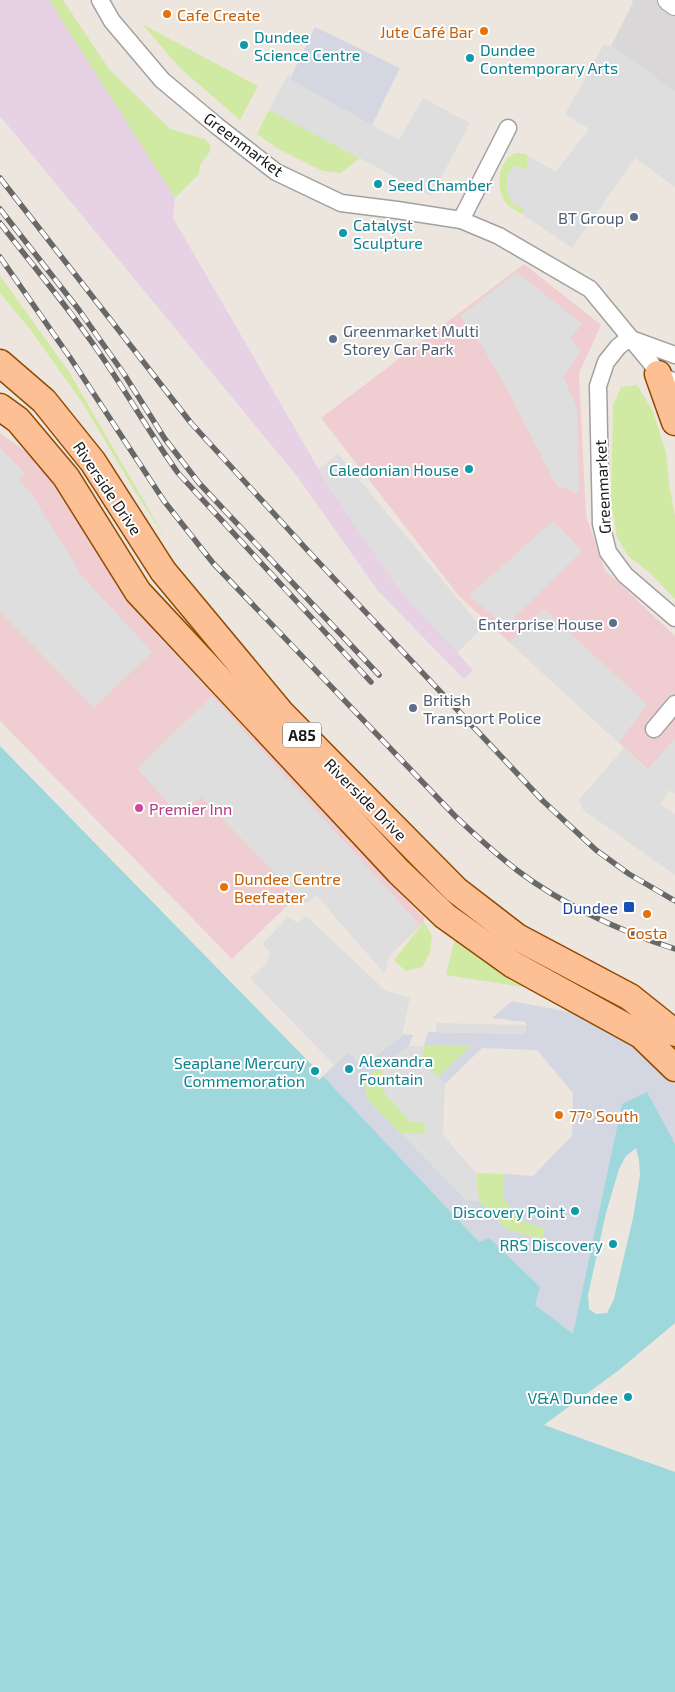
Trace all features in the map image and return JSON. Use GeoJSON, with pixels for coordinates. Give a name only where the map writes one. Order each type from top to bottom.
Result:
{"type":"FeatureCollection","features":[{"type":"Feature","properties":{"kind":"main road","name":"Riverside Drive"},"geometry":{"type":"LineString","coordinates":[[0,363],[44,401],[75,439],[93,462],[163,571],[282,714],[456,890],[517,937],[630,997],[675,1033]]}},
{"type":"Feature","properties":{"kind":"main road"},"geometry":{"type":"LineString","coordinates":[[666,378],[675,422]]}},
{"type":"Feature","properties":{"kind":"main road","name":"Riverside Drive"},"geometry":{"type":"LineString","coordinates":[[0,408],[18,420],[66,477],[138,592],[399,872],[444,916],[512,964],[641,1035],[675,1068]]}},
{"type":"Feature","properties":{"kind":"street","name":"Greenmarket"},"geometry":{"type":"LineString","coordinates":[[100,0],[112,21],[162,80],[276,172],[341,203],[461,220],[500,236],[590,289],[629,338],[666,378]]}},
{"type":"Feature","properties":{"kind":"street"},"geometry":{"type":"LineString","coordinates":[[668,0],[675,5]]}},
{"type":"Feature","properties":{"kind":"street"},"geometry":{"type":"LineString","coordinates":[[461,220],[508,128]]}},
{"type":"Feature","properties":{"kind":"street","name":"Greenmarket"},"geometry":{"type":"LineString","coordinates":[[629,338],[618,347],[606,362],[598,386],[601,524],[608,552],[625,576],[675,618]]}},
{"type":"Feature","properties":{"kind":"street"},"geometry":{"type":"LineString","coordinates":[[629,338],[675,355]]}},
{"type":"Feature","properties":{"kind":"street"},"geometry":{"type":"LineString","coordinates":[[654,729],[675,704]]}},
{"type":"Feature","properties":{"kind":"shaded area"},"geometry":{"type":"Polygon","coordinates":[[[0,0],[49,0],[175,198],[173,218],[329,487],[404,595],[473,670],[464,679],[378,591],[297,476],[0,116],[0,0]]]}},
{"type":"Feature","properties":{"kind":"shaded area"},"geometry":{"type":"Polygon","coordinates":[[[632,0],[675,0],[675,91],[611,46],[633,3],[632,0]]]}},
{"type":"Feature","properties":{"kind":"shaded area"},"geometry":{"type":"Polygon","coordinates":[[[315,27],[400,68],[372,125],[290,79],[315,27]]]}},
{"type":"Feature","properties":{"kind":"shaded area"},"geometry":{"type":"Polygon","coordinates":[[[604,44],[611,46],[675,91],[675,187],[635,158],[572,248],[522,214],[525,209],[513,204],[507,192],[508,173],[515,165],[526,170],[528,164],[527,155],[556,172],[589,129],[565,114],[604,44]]]}},
{"type":"Feature","properties":{"kind":"shaded area"},"geometry":{"type":"Polygon","coordinates":[[[289,73],[290,79],[399,140],[423,98],[470,123],[431,196],[269,110],[289,73]]]}},
{"type":"Feature","properties":{"kind":"shaded area"},"geometry":{"type":"Polygon","coordinates":[[[524,264],[601,325],[579,373],[586,516],[605,570],[675,636],[675,794],[459,596],[321,418],[524,264]]]}},
{"type":"Feature","properties":{"kind":"shaded area"},"geometry":{"type":"Polygon","coordinates":[[[517,272],[582,324],[570,339],[581,351],[563,376],[577,408],[579,494],[556,485],[508,391],[482,346],[460,316],[517,272]]]}},
{"type":"Feature","properties":{"kind":"shaded area"},"geometry":{"type":"Polygon","coordinates":[[[0,433],[39,461],[158,636],[424,918],[424,922],[388,957],[389,961],[311,880],[232,959],[0,721],[0,433]]]}},
{"type":"Feature","properties":{"kind":"shaded area"},"geometry":{"type":"Polygon","coordinates":[[[0,447],[25,474],[19,480],[31,493],[83,577],[152,652],[94,708],[0,612],[0,447]]]}},
{"type":"Feature","properties":{"kind":"shaded area"},"geometry":{"type":"Polygon","coordinates":[[[338,454],[482,628],[457,653],[404,595],[329,487],[319,469],[338,454]]]}},
{"type":"Feature","properties":{"kind":"shaded area"},"geometry":{"type":"Polygon","coordinates":[[[553,521],[582,551],[505,627],[469,595],[553,521]]]}},
{"type":"Feature","properties":{"kind":"shaded area"},"geometry":{"type":"Polygon","coordinates":[[[544,609],[647,704],[619,743],[509,642],[544,609]]]}},
{"type":"Feature","properties":{"kind":"shaded area"},"geometry":{"type":"Polygon","coordinates":[[[212,696],[420,925],[388,957],[385,974],[316,895],[308,903],[304,903],[201,797],[179,815],[137,768],[212,696]]]}},
{"type":"Feature","properties":{"kind":"shaded area"},"geometry":{"type":"Polygon","coordinates":[[[675,739],[675,794],[669,790],[661,804],[675,814],[675,875],[583,810],[579,800],[624,748],[647,769],[675,739]]]}},
{"type":"Feature","properties":{"kind":"shaded area"},"geometry":{"type":"Polygon","coordinates":[[[306,916],[386,991],[410,998],[402,1035],[362,1067],[348,1052],[334,1065],[250,978],[267,963],[270,952],[262,944],[288,917],[298,923],[306,916]]]}},
{"type":"Feature","properties":{"kind":"shaded area"},"geometry":{"type":"Polygon","coordinates":[[[512,1001],[579,1014],[638,1046],[675,1085],[675,1144],[669,1134],[622,1105],[573,1335],[535,1305],[489,1238],[479,1242],[323,1076],[348,1052],[362,1067],[404,1034],[413,1035],[409,1046],[378,1067],[364,1082],[367,1099],[466,1200],[479,1201],[506,1229],[542,1240],[545,1228],[526,1223],[504,1200],[504,1174],[533,1176],[572,1136],[573,1093],[537,1050],[482,1048],[445,1084],[438,1077],[472,1045],[424,1046],[428,1032],[526,1034],[526,1022],[492,1018],[512,1001]]]}},
{"type":"Feature","properties":{"kind":"shaded area"},"geometry":{"type":"Polygon","coordinates":[[[436,1023],[526,1025],[526,1034],[436,1032],[436,1023]]]}},
{"type":"Feature","properties":{"kind":"shaded area"},"geometry":{"type":"Polygon","coordinates":[[[409,1046],[424,1046],[422,1061],[445,1084],[443,1135],[476,1173],[479,1201],[466,1200],[400,1133],[425,1134],[425,1123],[410,1122],[384,1092],[385,1076],[378,1067],[409,1046]]]}},
{"type":"Feature","properties":{"kind":"green space"},"geometry":{"type":"Polygon","coordinates":[[[49,0],[63,0],[109,69],[170,129],[205,139],[211,146],[209,153],[200,165],[199,174],[175,198],[49,0]]]}},
{"type":"Feature","properties":{"kind":"green space"},"geometry":{"type":"Polygon","coordinates":[[[142,24],[258,86],[240,120],[180,68],[142,24]]]}},
{"type":"Feature","properties":{"kind":"green space"},"geometry":{"type":"Polygon","coordinates":[[[269,110],[360,158],[341,173],[323,171],[280,150],[257,134],[269,110]]]}},
{"type":"Feature","properties":{"kind":"green space"},"geometry":{"type":"Polygon","coordinates":[[[513,154],[527,155],[528,164],[526,170],[515,165],[508,174],[507,192],[525,210],[522,214],[506,203],[500,184],[503,164],[513,154]]]}},
{"type":"Feature","properties":{"kind":"green space"},"geometry":{"type":"Polygon","coordinates":[[[0,276],[69,372],[166,539],[134,490],[84,405],[30,329],[0,293],[0,276]]]}},
{"type":"Feature","properties":{"kind":"green space"},"geometry":{"type":"Polygon","coordinates":[[[637,385],[653,411],[666,453],[675,516],[675,599],[648,571],[628,556],[617,537],[611,503],[613,406],[621,387],[637,385]]]}},
{"type":"Feature","properties":{"kind":"green space"},"geometry":{"type":"Polygon","coordinates":[[[424,922],[432,936],[430,953],[422,967],[405,971],[394,960],[424,922]]]}},
{"type":"Feature","properties":{"kind":"green space"},"geometry":{"type":"Polygon","coordinates":[[[455,939],[529,988],[446,975],[455,939]]]}},
{"type":"Feature","properties":{"kind":"green space"},"geometry":{"type":"Polygon","coordinates":[[[473,1045],[438,1077],[422,1061],[424,1046],[473,1045]]]}},
{"type":"Feature","properties":{"kind":"green space"},"geometry":{"type":"Polygon","coordinates":[[[378,1067],[425,1123],[425,1134],[400,1133],[367,1099],[364,1082],[378,1067]]]}},
{"type":"Feature","properties":{"kind":"green space"},"geometry":{"type":"Polygon","coordinates":[[[476,1173],[504,1174],[504,1200],[545,1228],[542,1240],[506,1229],[479,1201],[476,1173]]]}},
{"type":"Feature","properties":{"kind":"water"},"geometry":{"type":"Polygon","coordinates":[[[0,746],[312,1065],[308,1069],[319,1080],[323,1076],[479,1242],[489,1238],[540,1287],[535,1305],[573,1334],[622,1104],[647,1092],[675,1144],[675,1323],[619,1370],[544,1425],[675,1472],[675,1692],[0,1692],[0,746]],[[636,1148],[626,1156],[619,1169],[606,1213],[588,1295],[589,1309],[596,1314],[607,1313],[614,1299],[633,1218],[640,1175],[636,1148]]]}},
{"type":"Feature","properties":{"kind":"railway"},"geometry":{"type":"LineString","coordinates":[[0,178],[191,423],[310,553],[543,801],[596,850],[629,874],[675,901]]}},
{"type":"Feature","properties":{"kind":"railway"},"geometry":{"type":"LineString","coordinates":[[0,209],[79,310],[124,374],[165,439],[199,483],[379,675]]}},
{"type":"Feature","properties":{"kind":"railway"},"geometry":{"type":"LineString","coordinates":[[0,223],[87,335],[178,473],[371,682]]}},
{"type":"Feature","properties":{"kind":"railway"},"geometry":{"type":"LineString","coordinates":[[0,257],[71,359],[164,501],[213,563],[455,816],[510,865],[536,884],[614,926],[675,949]]}},
{"type":"Feature","properties":{"kind":"place","name":"Cafe Create"},"geometry":{"type":"Point","coordinates":[167,14]}},
{"type":"Feature","properties":{"kind":"place","name":"Jute Café Bar"},"geometry":{"type":"Point","coordinates":[484,31]}},
{"type":"Feature","properties":{"kind":"place","name":"Dundee Science Centre"},"geometry":{"type":"Point","coordinates":[244,45]}},
{"type":"Feature","properties":{"kind":"place","name":"Dundee Contemporary Arts"},"geometry":{"type":"Point","coordinates":[470,58]}},
{"type":"Feature","properties":{"kind":"place","name":"Seed Chamber"},"geometry":{"type":"Point","coordinates":[378,184]}},
{"type":"Feature","properties":{"kind":"place","name":"BT Group"},"geometry":{"type":"Point","coordinates":[634,217]}},
{"type":"Feature","properties":{"kind":"place","name":"Catalyst Sculpture"},"geometry":{"type":"Point","coordinates":[343,233]}},
{"type":"Feature","properties":{"kind":"place","name":"Greenmarket Multi Storey Car Park"},"geometry":{"type":"Point","coordinates":[333,339]}},
{"type":"Feature","properties":{"kind":"place","name":"Caledonian House"},"geometry":{"type":"Point","coordinates":[469,469]}},
{"type":"Feature","properties":{"kind":"place","name":"Enterprise House"},"geometry":{"type":"Point","coordinates":[613,623]}},
{"type":"Feature","properties":{"kind":"place","name":"British Transport Police"},"geometry":{"type":"Point","coordinates":[413,708]}},
{"type":"Feature","properties":{"kind":"place","name":"Premier Inn"},"geometry":{"type":"Point","coordinates":[139,808]}},
{"type":"Feature","properties":{"kind":"place","name":"Dundee Centre Beefeater"},"geometry":{"type":"Point","coordinates":[224,887]}},
{"type":"Feature","properties":{"kind":"place","name":"Dundee"},"geometry":{"type":"Point","coordinates":[629,907]}},
{"type":"Feature","properties":{"kind":"place","name":"Costa"},"geometry":{"type":"Point","coordinates":[647,914]}},
{"type":"Feature","properties":{"kind":"place","name":"Alexandra Fountain"},"geometry":{"type":"Point","coordinates":[349,1069]}},
{"type":"Feature","properties":{"kind":"place","name":"Seaplane Mercury Commemoration"},"geometry":{"type":"Point","coordinates":[315,1071]}},
{"type":"Feature","properties":{"kind":"place","name":"77º South"},"geometry":{"type":"Point","coordinates":[559,1115]}},
{"type":"Feature","properties":{"kind":"place","name":"Discovery Point"},"geometry":{"type":"Point","coordinates":[575,1211]}},
{"type":"Feature","properties":{"kind":"place","name":"RRS Discovery"},"geometry":{"type":"Point","coordinates":[613,1244]}},
{"type":"Feature","properties":{"kind":"place","name":"V&A Dundee"},"geometry":{"type":"Point","coordinates":[628,1397]}}]}
